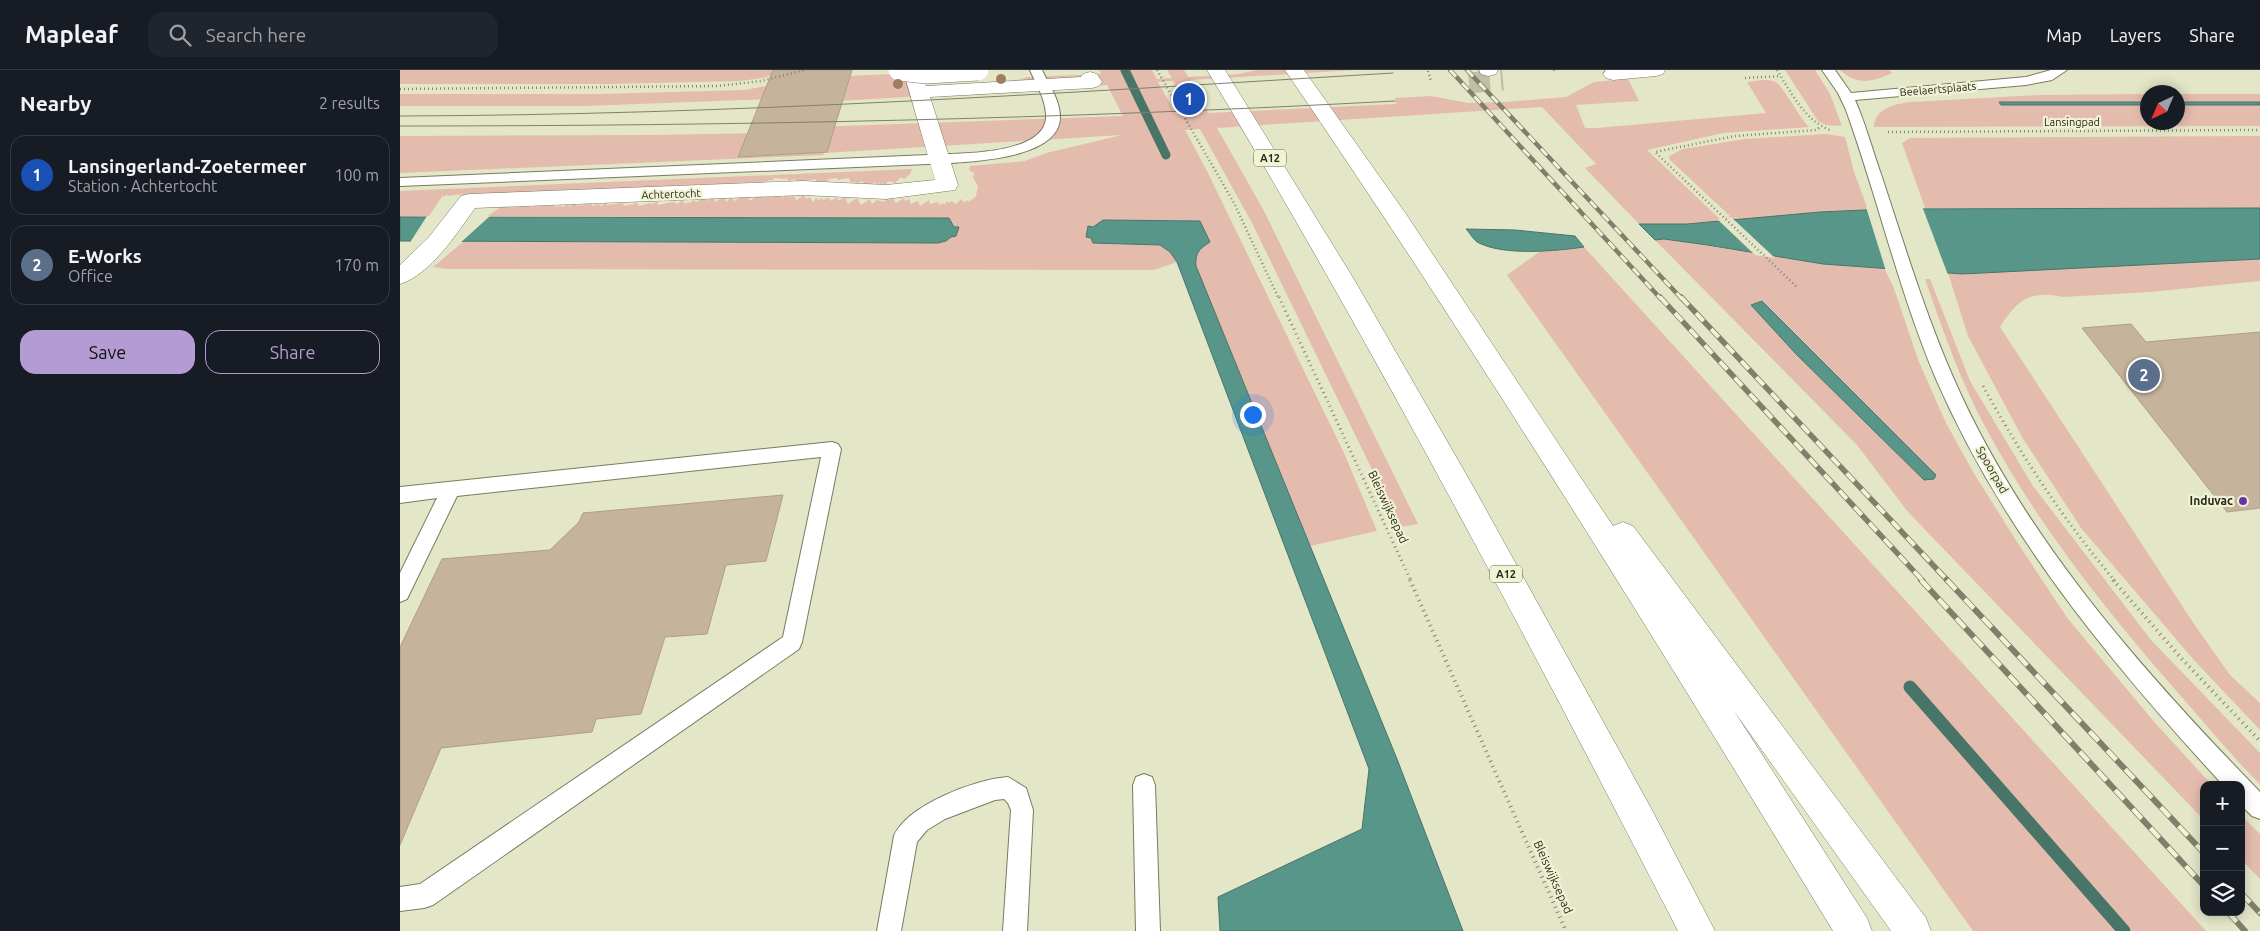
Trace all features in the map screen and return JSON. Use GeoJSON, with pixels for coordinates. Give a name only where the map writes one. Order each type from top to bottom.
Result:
{"type":"FeatureCollection","features":[{"type":"Feature","properties":{"kind":"main road"},"geometry":{"type":"LineString","coordinates":[[899,70],[983,79],[1039,78],[1092,82],[1090,78]]}},
{"type":"Feature","properties":{"kind":"main road"},"geometry":{"type":"LineString","coordinates":[[912,70],[939,159]]}},
{"type":"Feature","properties":{"kind":"main road","name":"A12"},"geometry":{"type":"LineString","coordinates":[[1216,70],[1308,221],[1458,485],[1560,672],[1697,931]]}},
{"type":"Feature","properties":{"kind":"main road"},"geometry":{"type":"LineString","coordinates":[[1294,70],[1453,300],[1913,931]]}},
{"type":"Feature","properties":{"kind":"main road"},"geometry":{"type":"LineString","coordinates":[[1613,74],[1656,70]]}},
{"type":"Feature","properties":{"kind":"main road"},"geometry":{"type":"LineString","coordinates":[[919,92],[983,79]]}},
{"type":"Feature","properties":{"kind":"main road","name":"Achtertocht"},"geometry":{"type":"LineString","coordinates":[[400,276],[407,272],[434,244],[459,216],[469,201],[803,188],[886,192],[947,185],[939,159]]}},
{"type":"Feature","properties":{"kind":"main road"},"geometry":{"type":"LineString","coordinates":[[1453,300],[1854,931]]}},
{"type":"Feature","properties":{"kind":"lane"},"geometry":{"type":"LineString","coordinates":[[1828,70],[1847,97]]}},
{"type":"Feature","properties":{"kind":"lane","name":"Beelaertsplaats"},"geometry":{"type":"LineString","coordinates":[[1847,97],[2032,80],[2047,77],[2060,70]]}},
{"type":"Feature","properties":{"kind":"lane","name":"Achtertocht"},"geometry":{"type":"LineString","coordinates":[[400,182],[939,159],[1006,153],[1024,147],[1044,135],[1052,126],[1053,117],[1039,78]]}},
{"type":"Feature","properties":{"kind":"lane","name":"Spoorpad"},"geometry":{"type":"LineString","coordinates":[[1847,97],[1933,350],[1982,454],[2051,562],[2114,645],[2184,728],[2234,781]]}},
{"type":"Feature","properties":{"kind":"lane"},"geometry":{"type":"LineString","coordinates":[[400,495],[832,449],[792,642],[424,896],[400,899]]}},
{"type":"Feature","properties":{"kind":"lane"},"geometry":{"type":"LineString","coordinates":[[400,594],[451,490]]}},
{"type":"Feature","properties":{"kind":"lane"},"geometry":{"type":"LineString","coordinates":[[1144,785],[1148,931]]}},
{"type":"Feature","properties":{"kind":"lane"},"geometry":{"type":"LineString","coordinates":[[889,931],[906,836],[919,822],[938,810],[995,789],[1008,788],[1018,796],[1022,810],[1014,931]]}},
{"type":"Feature","properties":{"kind":"lane"},"geometry":{"type":"LineString","coordinates":[[2245,792],[2260,808]]}},
{"type":"Feature","properties":{"kind":"path"},"geometry":{"type":"LineString","coordinates":[[400,89],[581,89],[740,85],[772,81],[805,70]]}},
{"type":"Feature","properties":{"kind":"path","name":"Bleiswijksepad"},"geometry":{"type":"LineString","coordinates":[[1157,70],[1234,202],[1376,503],[1566,931]]}},
{"type":"Feature","properties":{"kind":"path"},"geometry":{"type":"LineString","coordinates":[[1778,70],[1810,119],[1820,127],[1816,130],[1735,136],[1655,152],[1796,286]]}},
{"type":"Feature","properties":{"kind":"path"},"geometry":{"type":"LineString","coordinates":[[1428,71],[1431,81]]}},
{"type":"Feature","properties":{"kind":"path"},"geometry":{"type":"LineString","coordinates":[[1745,78],[1781,76]]}},
{"type":"Feature","properties":{"kind":"path","name":"Lansingpad"},"geometry":{"type":"LineString","coordinates":[[1884,132],[2260,130]]}},
{"type":"Feature","properties":{"kind":"path"},"geometry":{"type":"LineString","coordinates":[[1982,383],[2021,452],[2080,537],[2166,641],[2260,741]]}},
{"type":"Feature","properties":{"kind":"shaded area"},"geometry":{"type":"Polygon","coordinates":[[[400,70],[790,70],[763,78],[740,81],[609,84],[400,84],[400,70]]]}},
{"type":"Feature","properties":{"kind":"shaded area"},"geometry":{"type":"Polygon","coordinates":[[[818,70],[847,76],[895,74],[925,86],[1009,82],[1028,77],[1101,74],[1099,70],[1152,70],[1157,79],[1172,78],[1167,70],[1184,70],[1188,77],[1239,74],[1257,70],[1356,70],[1190,80],[1208,113],[1396,104],[1395,98],[1431,96],[1468,103],[1506,102],[1566,97],[1594,82],[1628,79],[1639,101],[1576,105],[1585,128],[1597,128],[1766,113],[1747,82],[1769,80],[1778,84],[1809,127],[1723,133],[1647,150],[1720,219],[1730,216],[1670,160],[1669,156],[1683,149],[1745,139],[1826,134],[1845,137],[1854,172],[1868,210],[1687,224],[1639,224],[1585,168],[1596,164],[1542,107],[1217,128],[1263,209],[1418,524],[1400,527],[1252,223],[1200,129],[1185,130],[1207,171],[1344,453],[1377,531],[1310,546],[1196,266],[1196,255],[1202,246],[1185,220],[1103,220],[1093,227],[1143,244],[1160,245],[1170,252],[1177,262],[1154,270],[447,269],[433,267],[463,242],[946,241],[951,237],[954,227],[949,218],[488,216],[502,206],[504,206],[503,208],[508,206],[507,208],[511,206],[512,208],[513,206],[526,205],[527,207],[531,205],[530,207],[554,204],[554,207],[560,205],[563,207],[569,203],[569,207],[575,203],[577,206],[581,206],[592,202],[592,206],[598,204],[601,206],[607,202],[607,205],[623,203],[624,206],[632,204],[631,206],[636,202],[639,206],[651,203],[651,205],[657,201],[658,205],[672,202],[678,204],[682,200],[685,204],[704,198],[707,201],[713,197],[715,202],[724,197],[726,202],[731,198],[735,201],[741,196],[744,198],[747,196],[750,201],[760,195],[762,197],[770,195],[771,198],[781,195],[782,198],[788,194],[789,197],[795,197],[796,201],[803,195],[806,199],[810,197],[813,202],[816,198],[818,200],[822,198],[822,200],[829,198],[831,201],[837,197],[838,201],[845,197],[848,204],[857,198],[861,205],[870,199],[872,204],[877,200],[884,202],[887,198],[889,200],[892,198],[896,203],[904,198],[905,201],[909,199],[911,204],[918,201],[920,206],[929,200],[930,204],[938,202],[939,205],[943,203],[944,205],[947,201],[950,203],[951,201],[956,204],[961,199],[964,202],[968,200],[969,202],[976,196],[978,186],[973,178],[974,173],[969,170],[970,166],[1025,161],[1046,153],[1122,135],[824,153],[823,155],[400,173],[400,136],[814,132],[815,127],[1123,116],[1107,85],[823,102],[824,97],[585,106],[400,106],[400,94],[600,94],[745,90],[776,84],[818,70]],[[1173,81],[1158,82],[1176,114],[1191,113],[1173,81]]]}},
{"type":"Feature","properties":{"kind":"shaded area"},"geometry":{"type":"Polygon","coordinates":[[[1785,70],[1815,70],[1830,94],[1842,126],[1826,125],[1818,121],[1785,70]]]}},
{"type":"Feature","properties":{"kind":"shaded area"},"geometry":{"type":"Polygon","coordinates":[[[1840,70],[1889,70],[1892,73],[1878,79],[1865,81],[1853,78],[1840,70]]]}},
{"type":"Feature","properties":{"kind":"shaded area"},"geometry":{"type":"Polygon","coordinates":[[[2140,94],[2140,102],[1999,102],[2001,105],[2140,105],[2140,126],[1874,127],[1878,115],[1882,111],[1899,104],[2039,95],[2140,94]]]}},
{"type":"Feature","properties":{"kind":"shaded area"},"geometry":{"type":"Polygon","coordinates":[[[2185,94],[2260,94],[2260,102],[2185,102],[2185,94]]]}},
{"type":"Feature","properties":{"kind":"shaded area"},"geometry":{"type":"Polygon","coordinates":[[[2185,105],[2260,105],[2260,126],[2185,126],[2185,105]]]}},
{"type":"Feature","properties":{"kind":"shaded area"},"geometry":{"type":"Polygon","coordinates":[[[2260,136],[2260,208],[1925,208],[1902,143],[1910,138],[2260,136]]]}},
{"type":"Feature","properties":{"kind":"shaded area"},"geometry":{"type":"Polygon","coordinates":[[[912,169],[910,174],[904,179],[901,177],[895,183],[889,181],[885,185],[879,183],[876,185],[875,182],[867,186],[862,181],[856,184],[855,181],[853,183],[849,178],[829,179],[826,182],[816,183],[816,179],[797,182],[795,179],[788,181],[787,177],[785,179],[775,178],[765,183],[764,181],[761,183],[748,182],[745,184],[744,182],[730,185],[727,183],[724,185],[704,186],[704,184],[700,186],[700,184],[685,187],[684,185],[679,187],[677,185],[662,188],[663,186],[572,191],[573,189],[557,192],[557,190],[554,192],[531,191],[512,194],[513,192],[500,194],[500,192],[495,195],[488,193],[487,195],[485,193],[483,195],[470,194],[462,196],[462,194],[458,196],[459,194],[443,197],[443,195],[429,216],[400,217],[400,191],[912,169]]]}},
{"type":"Feature","properties":{"kind":"shaded area"},"geometry":{"type":"Polygon","coordinates":[[[1664,239],[1823,264],[1884,268],[1893,286],[1919,362],[1946,423],[1973,472],[2068,619],[2156,724],[2208,781],[2200,781],[2200,816],[1908,512],[1857,445],[1655,240],[1664,239]],[[1763,301],[1752,305],[1936,475],[1763,301]]]}},
{"type":"Feature","properties":{"kind":"shaded area"},"geometry":{"type":"Polygon","coordinates":[[[1584,247],[2206,931],[1973,931],[1507,275],[1542,250],[1584,247]]]}},
{"type":"Feature","properties":{"kind":"shaded area"},"geometry":{"type":"Polygon","coordinates":[[[2260,259],[2260,281],[2150,292],[2063,297],[2052,295],[2033,296],[2025,299],[2012,310],[2000,327],[2194,624],[2230,675],[2260,703],[2260,730],[2193,659],[2081,528],[2022,437],[1968,336],[1948,273],[2260,259]]]}},
{"type":"Feature","properties":{"kind":"shaded area"},"geometry":{"type":"Polygon","coordinates":[[[1925,279],[1930,279],[1970,381],[2033,486],[2151,640],[2260,753],[2260,784],[2229,751],[2101,601],[2076,569],[2030,502],[1988,432],[1969,395],[1925,279]]]}},
{"type":"Feature","properties":{"kind":"shaded area"},"geometry":{"type":"Polygon","coordinates":[[[2245,819],[2260,834],[2260,879],[2245,863],[2245,819]]]}},
{"type":"Feature","properties":{"kind":"water"},"geometry":{"type":"Polygon","coordinates":[[[1999,102],[2140,102],[2140,105],[2001,105],[1999,102]]]}},
{"type":"Feature","properties":{"kind":"water"},"geometry":{"type":"Polygon","coordinates":[[[2185,102],[2260,102],[2260,105],[2185,105],[2185,102]]]}},
{"type":"Feature","properties":{"kind":"water"},"geometry":{"type":"Polygon","coordinates":[[[2260,208],[2260,259],[1962,274],[1823,264],[1707,245],[1664,239],[1655,240],[1639,224],[1687,224],[1820,212],[1886,209],[2260,208]]]}},
{"type":"Feature","properties":{"kind":"water"},"geometry":{"type":"Polygon","coordinates":[[[400,217],[949,218],[954,227],[959,227],[956,236],[938,243],[400,241],[400,217]]]}},
{"type":"Feature","properties":{"kind":"water"},"geometry":{"type":"Polygon","coordinates":[[[1103,220],[1200,221],[1210,242],[1199,252],[1196,258],[1196,266],[1397,759],[1463,931],[1220,931],[1218,897],[1362,829],[1369,769],[1177,262],[1170,252],[1160,245],[1093,243],[1091,238],[1086,237],[1088,226],[1093,227],[1103,220]]]}},
{"type":"Feature","properties":{"kind":"water"},"geometry":{"type":"Polygon","coordinates":[[[1466,229],[1515,230],[1575,236],[1584,247],[1545,251],[1502,250],[1477,242],[1466,229]]]}},
{"type":"Feature","properties":{"kind":"water"},"geometry":{"type":"Polygon","coordinates":[[[1762,301],[1936,475],[1934,479],[1924,480],[1796,354],[1751,305],[1762,301]]]}},
{"type":"Feature","properties":{"kind":"pier"},"geometry":{"type":"Polygon","coordinates":[[[1922,206],[1948,275],[1886,271],[1866,207],[1922,206]]]}},
{"type":"Feature","properties":{"kind":"pier"},"geometry":{"type":"Polygon","coordinates":[[[427,216],[490,216],[459,244],[409,244],[427,216]]]}},
{"type":"Feature","properties":{"kind":"pier"},"geometry":{"type":"Polygon","coordinates":[[[1731,217],[1775,258],[1755,255],[1717,219],[1731,217]]]}},
{"type":"Feature","properties":{"kind":"building"},"geometry":{"type":"Polygon","coordinates":[[[773,70],[852,70],[827,152],[738,157],[773,70]]]}},
{"type":"Feature","properties":{"kind":"building"},"geometry":{"type":"Polygon","coordinates":[[[2131,324],[2146,342],[2260,332],[2260,508],[2227,512],[2082,328],[2131,324]]]}},
{"type":"Feature","properties":{"kind":"building"},"geometry":{"type":"Polygon","coordinates":[[[783,495],[766,561],[726,565],[707,634],[665,637],[641,714],[596,719],[592,732],[441,748],[400,845],[400,647],[442,559],[550,550],[579,522],[583,513],[783,495]]]}},
{"type":"Feature","properties":{"kind":"waterway"},"geometry":{"type":"LineString","coordinates":[[1125,70],[1166,155]]}},
{"type":"Feature","properties":{"kind":"waterway"},"geometry":{"type":"LineString","coordinates":[[1910,687],[2124,931]]}},
{"type":"Feature","properties":{"kind":"tunnel"},"geometry":{"type":"LineString","coordinates":[[1469,83],[1503,80]]}},
{"type":"Feature","properties":{"kind":"tram line"},"geometry":{"type":"LineString","coordinates":[[400,116],[649,112],[897,102],[1393,73]]}},
{"type":"Feature","properties":{"kind":"tram line"},"geometry":{"type":"LineString","coordinates":[[400,126],[649,125],[1022,117],[1395,101]]}},
{"type":"Feature","properties":{"kind":"railway"},"geometry":{"type":"LineString","coordinates":[[1450,70],[1661,299]]}},
{"type":"Feature","properties":{"kind":"railway"},"geometry":{"type":"LineString","coordinates":[[1467,70],[1682,299]]}},
{"type":"Feature","properties":{"kind":"railway"},"geometry":{"type":"LineString","coordinates":[[1660,297],[1923,581]]}},
{"type":"Feature","properties":{"kind":"railway"},"geometry":{"type":"LineString","coordinates":[[1681,297],[1948,581]]}},
{"type":"Feature","properties":{"kind":"railway"},"geometry":{"type":"LineString","coordinates":[[1921,580],[2200,882]]}},
{"type":"Feature","properties":{"kind":"railway"},"geometry":{"type":"LineString","coordinates":[[1947,580],[2200,849]]}},
{"type":"Feature","properties":{"kind":"railway"},"geometry":{"type":"LineString","coordinates":[[2245,897],[2260,913]]}},
{"type":"Feature","properties":{"kind":"railway"},"geometry":{"type":"LineString","coordinates":[[2232,916],[2245,931]]}},
{"type":"Feature","properties":{"kind":"place","name":"Lansingerland-Zoetermeer"},"geometry":{"type":"Point","coordinates":[1189,99]}},
{"type":"Feature","properties":{"kind":"place","name":"E-Works"},"geometry":{"type":"Point","coordinates":[2144,375]}},
{"type":"Feature","properties":{"kind":"place","name":"Induvac"},"geometry":{"type":"Point","coordinates":[2243,501]}}]}
